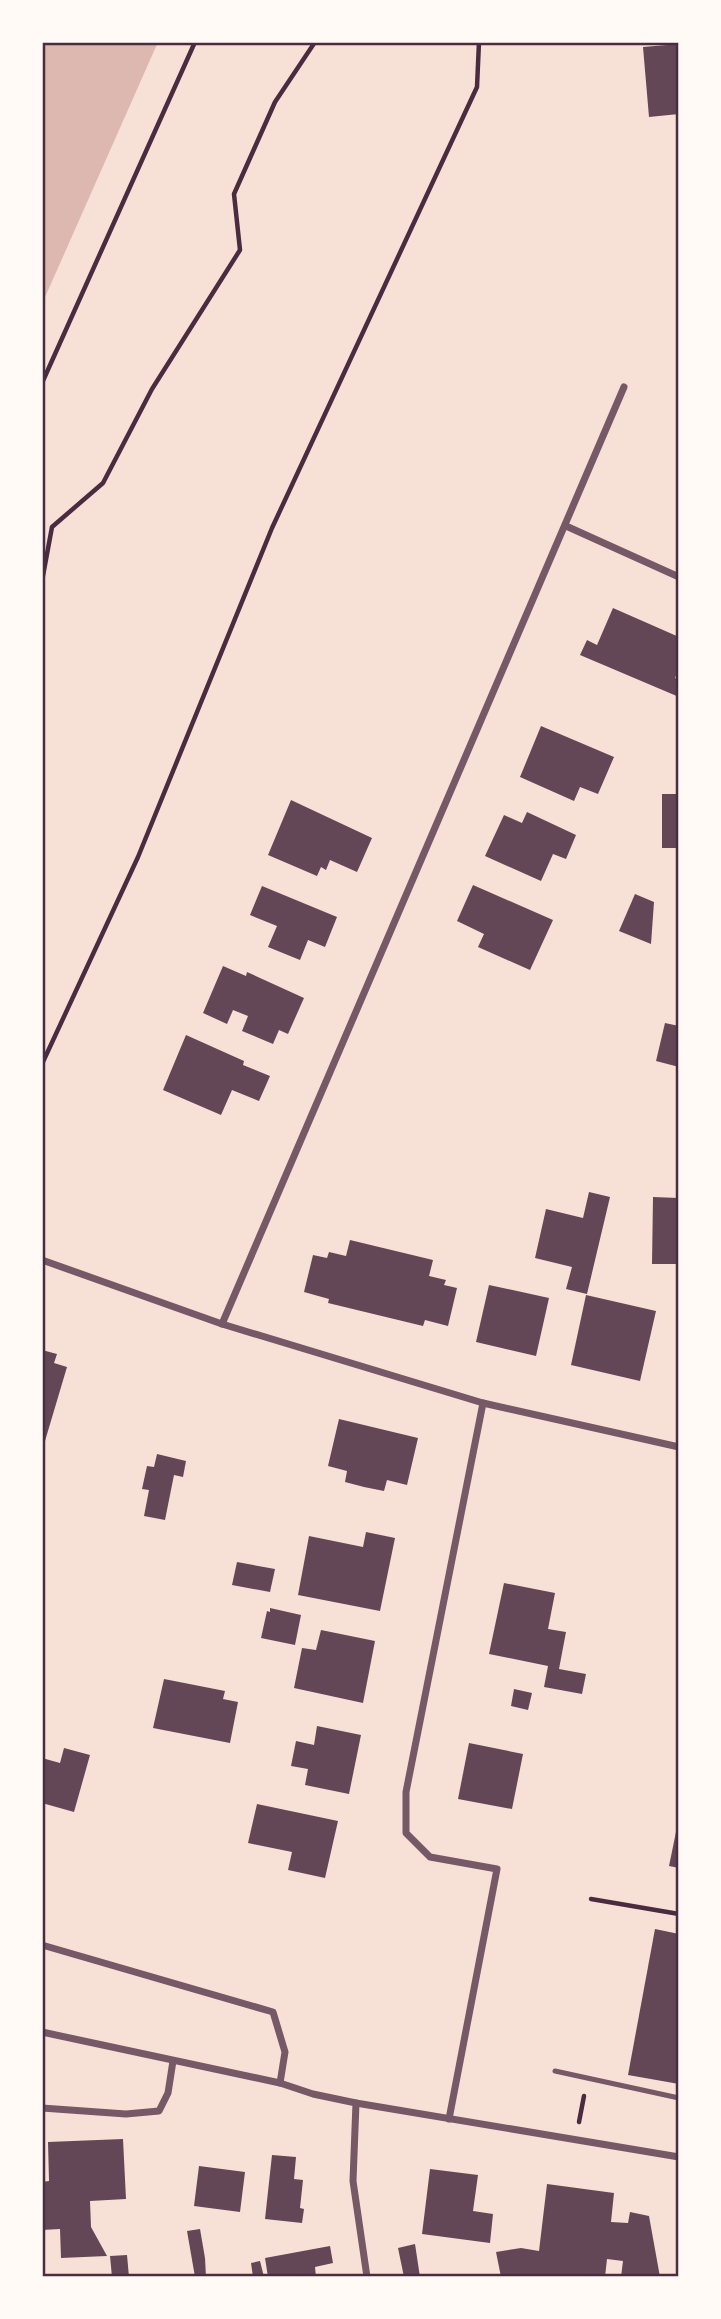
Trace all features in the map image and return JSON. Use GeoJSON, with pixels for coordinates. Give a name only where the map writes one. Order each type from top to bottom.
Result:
{"type":"FeatureCollection","features":[{"type":"Feature","properties":{"kind":"street"},"geometry":{"type":"LineString","coordinates":[[222,1324],[624,387]]}},
{"type":"Feature","properties":{"kind":"street"},"geometry":{"type":"LineString","coordinates":[[566,526],[679,577]]}},
{"type":"Feature","properties":{"kind":"street"},"geometry":{"type":"LineString","coordinates":[[42,1259],[222,1324],[483,1403],[679,1447]]}},
{"type":"Feature","properties":{"kind":"street"},"geometry":{"type":"LineString","coordinates":[[449,2119],[498,1868],[430,1857],[406,1833],[406,1792],[483,1403]]}},
{"type":"Feature","properties":{"kind":"street"},"geometry":{"type":"LineString","coordinates":[[42,1945],[272,2012],[285,2052],[280,2083]]}},
{"type":"Feature","properties":{"kind":"street"},"geometry":{"type":"LineString","coordinates":[[42,2032],[280,2083],[313,2094],[356,2103],[679,2157]]}},
{"type":"Feature","properties":{"kind":"street"},"geometry":{"type":"LineString","coordinates":[[42,2108],[126,2114],[159,2111],[168,2093],[173,2061]]}},
{"type":"Feature","properties":{"kind":"street"},"geometry":{"type":"LineString","coordinates":[[356,2103],[353,2180],[367,2277]]}},
{"type":"Feature","properties":{"kind":"lane"},"geometry":{"type":"LineString","coordinates":[[555,2071],[679,2098]]}},
{"type":"Feature","properties":{"kind":"path"},"geometry":{"type":"LineString","coordinates":[[42,383],[195,42]]}},
{"type":"Feature","properties":{"kind":"path"},"geometry":{"type":"LineString","coordinates":[[42,581],[52,527],[103,483],[152,390],[240,250],[234,194],[275,102],[315,42]]}},
{"type":"Feature","properties":{"kind":"path"},"geometry":{"type":"LineString","coordinates":[[42,1064],[138,856],[272,528],[477,87],[479,42]]}},
{"type":"Feature","properties":{"kind":"path"},"geometry":{"type":"LineString","coordinates":[[591,1899],[679,1914]]}},
{"type":"Feature","properties":{"kind":"path"},"geometry":{"type":"LineString","coordinates":[[576,2140],[587,2078]]}},
{"type":"Feature","properties":{"kind":"shaded area"},"geometry":{"type":"Polygon","coordinates":[[[42,42],[158,42],[42,304],[42,42]]]}},
{"type":"Feature","properties":{"kind":"building"},"geometry":{"type":"Polygon","coordinates":[[[679,44],[679,114],[649,117],[643,47],[679,44]]]}},
{"type":"Feature","properties":{"kind":"building"},"geometry":{"type":"Polygon","coordinates":[[[613,608],[679,637],[679,669],[675,678],[679,680],[679,697],[580,655],[587,640],[597,645],[613,608]]]}},
{"type":"Feature","properties":{"kind":"building"},"geometry":{"type":"Polygon","coordinates":[[[541,726],[614,757],[598,794],[580,787],[574,801],[520,777],[541,726]]]}},
{"type":"Feature","properties":{"kind":"building"},"geometry":{"type":"Polygon","coordinates":[[[662,794],[679,794],[679,848],[662,848],[662,794]]]}},
{"type":"Feature","properties":{"kind":"building"},"geometry":{"type":"Polygon","coordinates":[[[291,800],[372,838],[357,872],[330,860],[326,870],[321,867],[317,876],[268,855],[291,800]]]}},
{"type":"Feature","properties":{"kind":"building"},"geometry":{"type":"Polygon","coordinates":[[[527,812],[576,835],[566,859],[553,854],[541,881],[485,856],[504,815],[522,823],[527,812]]]}},
{"type":"Feature","properties":{"kind":"building"},"geometry":{"type":"Polygon","coordinates":[[[473,885],[553,920],[530,970],[478,947],[484,934],[457,921],[473,885]]]}},
{"type":"Feature","properties":{"kind":"building"},"geometry":{"type":"Polygon","coordinates":[[[262,886],[337,917],[325,947],[308,940],[300,960],[268,947],[277,926],[250,915],[262,886]]]}},
{"type":"Feature","properties":{"kind":"building"},"geometry":{"type":"Polygon","coordinates":[[[635,894],[654,902],[651,944],[619,931],[635,894]]]}},
{"type":"Feature","properties":{"kind":"building"},"geometry":{"type":"Polygon","coordinates":[[[223,966],[246,976],[247,972],[304,998],[288,1034],[279,1030],[273,1044],[242,1031],[248,1016],[233,1010],[227,1024],[203,1013],[223,966]]]}},
{"type":"Feature","properties":{"kind":"building"},"geometry":{"type":"Polygon","coordinates":[[[665,1023],[679,1026],[679,1067],[656,1061],[665,1023]]]}},
{"type":"Feature","properties":{"kind":"building"},"geometry":{"type":"Polygon","coordinates":[[[186,1035],[270,1076],[259,1101],[232,1090],[221,1115],[163,1090],[186,1035]]]}},
{"type":"Feature","properties":{"kind":"building"},"geometry":{"type":"Polygon","coordinates":[[[589,1192],[610,1197],[587,1294],[566,1289],[572,1267],[535,1258],[546,1209],[583,1218],[589,1192]]]}},
{"type":"Feature","properties":{"kind":"building"},"geometry":{"type":"Polygon","coordinates":[[[653,1197],[679,1198],[679,1264],[652,1264],[653,1197]]]}},
{"type":"Feature","properties":{"kind":"building"},"geometry":{"type":"Polygon","coordinates":[[[350,1240],[433,1260],[429,1276],[446,1280],[444,1285],[457,1288],[448,1326],[425,1320],[423,1326],[328,1303],[329,1299],[304,1292],[313,1255],[327,1258],[329,1252],[346,1256],[350,1240]]]}},
{"type":"Feature","properties":{"kind":"building"},"geometry":{"type":"Polygon","coordinates":[[[489,1285],[549,1298],[536,1356],[476,1342],[489,1285]]]}},
{"type":"Feature","properties":{"kind":"building"},"geometry":{"type":"Polygon","coordinates":[[[586,1295],[656,1311],[640,1381],[571,1365],[586,1295]]]}},
{"type":"Feature","properties":{"kind":"building"},"geometry":{"type":"Polygon","coordinates":[[[42,1350],[57,1354],[54,1363],[67,1367],[45,1441],[42,1440],[42,1350]]]}},
{"type":"Feature","properties":{"kind":"building"},"geometry":{"type":"Polygon","coordinates":[[[339,1419],[418,1438],[407,1485],[387,1480],[384,1491],[364,1487],[345,1482],[347,1471],[328,1466],[339,1419]]]}},
{"type":"Feature","properties":{"kind":"building"},"geometry":{"type":"Polygon","coordinates":[[[157,1454],[186,1461],[183,1477],[174,1475],[165,1520],[144,1516],[149,1490],[142,1489],[147,1466],[154,1467],[157,1454]]]}},
{"type":"Feature","properties":{"kind":"building"},"geometry":{"type":"Polygon","coordinates":[[[366,1532],[395,1538],[380,1611],[298,1595],[309,1536],[363,1547],[366,1532]]]}},
{"type":"Feature","properties":{"kind":"building"},"geometry":{"type":"Polygon","coordinates":[[[237,1562],[275,1569],[270,1592],[232,1585],[237,1562]]]}},
{"type":"Feature","properties":{"kind":"building"},"geometry":{"type":"Polygon","coordinates":[[[504,1583],[555,1593],[548,1629],[566,1632],[559,1669],[586,1674],[582,1694],[544,1687],[548,1666],[489,1654],[504,1583]]]}},
{"type":"Feature","properties":{"kind":"building"},"geometry":{"type":"Polygon","coordinates":[[[270,1608],[301,1615],[295,1645],[261,1638],[270,1608]]]}},
{"type":"Feature","properties":{"kind":"building"},"geometry":{"type":"Polygon","coordinates":[[[321,1630],[375,1641],[363,1703],[294,1688],[302,1648],[316,1650],[321,1630]]]}},
{"type":"Feature","properties":{"kind":"building"},"geometry":{"type":"Polygon","coordinates":[[[164,1679],[225,1691],[223,1699],[238,1702],[230,1743],[153,1728],[164,1679]]]}},
{"type":"Feature","properties":{"kind":"building"},"geometry":{"type":"Polygon","coordinates":[[[514,1689],[532,1693],[528,1710],[511,1706],[514,1689]]]}},
{"type":"Feature","properties":{"kind":"building"},"geometry":{"type":"Polygon","coordinates":[[[317,1726],[361,1735],[349,1794],[305,1785],[308,1769],[291,1766],[296,1741],[314,1745],[317,1726]]]}},
{"type":"Feature","properties":{"kind":"building"},"geometry":{"type":"Polygon","coordinates":[[[469,1743],[523,1754],[512,1809],[458,1799],[469,1743]]]}},
{"type":"Feature","properties":{"kind":"building"},"geometry":{"type":"Polygon","coordinates":[[[64,1748],[90,1755],[74,1812],[42,1803],[42,1758],[60,1763],[64,1748]]]}},
{"type":"Feature","properties":{"kind":"building"},"geometry":{"type":"Polygon","coordinates":[[[257,1804],[338,1821],[325,1878],[288,1870],[292,1852],[248,1843],[257,1804]]]}},
{"type":"Feature","properties":{"kind":"building"},"geometry":{"type":"Polygon","coordinates":[[[676,1832],[679,1832],[679,1868],[669,1866],[676,1832]]]}},
{"type":"Feature","properties":{"kind":"building"},"geometry":{"type":"Polygon","coordinates":[[[655,1929],[679,1934],[679,2084],[628,2075],[655,1929]]]}},
{"type":"Feature","properties":{"kind":"building"},"geometry":{"type":"Polygon","coordinates":[[[123,2139],[126,2199],[90,2201],[91,2227],[107,2256],[61,2258],[60,2229],[42,2230],[42,2182],[49,2181],[48,2142],[123,2139]]]}},
{"type":"Feature","properties":{"kind":"building"},"geometry":{"type":"Polygon","coordinates":[[[272,2155],[296,2157],[294,2179],[303,2180],[300,2208],[304,2209],[302,2223],[265,2219],[272,2155]]]}},
{"type":"Feature","properties":{"kind":"building"},"geometry":{"type":"Polygon","coordinates":[[[199,2166],[245,2172],[240,2212],[194,2206],[199,2166]]]}},
{"type":"Feature","properties":{"kind":"building"},"geometry":{"type":"Polygon","coordinates":[[[430,2169],[478,2175],[473,2211],[493,2214],[490,2243],[422,2234],[430,2169]]]}},
{"type":"Feature","properties":{"kind":"building"},"geometry":{"type":"Polygon","coordinates":[[[547,2184],[614,2193],[611,2222],[628,2223],[630,2212],[649,2216],[660,2277],[621,2277],[623,2261],[607,2259],[605,2277],[501,2277],[496,2252],[521,2248],[539,2251],[547,2184]]]}},
{"type":"Feature","properties":{"kind":"building"},"geometry":{"type":"Polygon","coordinates":[[[200,2229],[206,2277],[195,2277],[187,2231],[200,2229]]]}},
{"type":"Feature","properties":{"kind":"building"},"geometry":{"type":"Polygon","coordinates":[[[415,2244],[420,2277],[404,2277],[398,2248],[415,2244]]]}},
{"type":"Feature","properties":{"kind":"building"},"geometry":{"type":"Polygon","coordinates":[[[330,2246],[333,2263],[315,2267],[316,2277],[268,2277],[265,2258],[330,2246]]]}},
{"type":"Feature","properties":{"kind":"building"},"geometry":{"type":"Polygon","coordinates":[[[127,2255],[129,2277],[112,2277],[110,2256],[127,2255]]]}},
{"type":"Feature","properties":{"kind":"building"},"geometry":{"type":"Polygon","coordinates":[[[260,2261],[264,2277],[253,2277],[251,2263],[260,2261]]]}}]}
